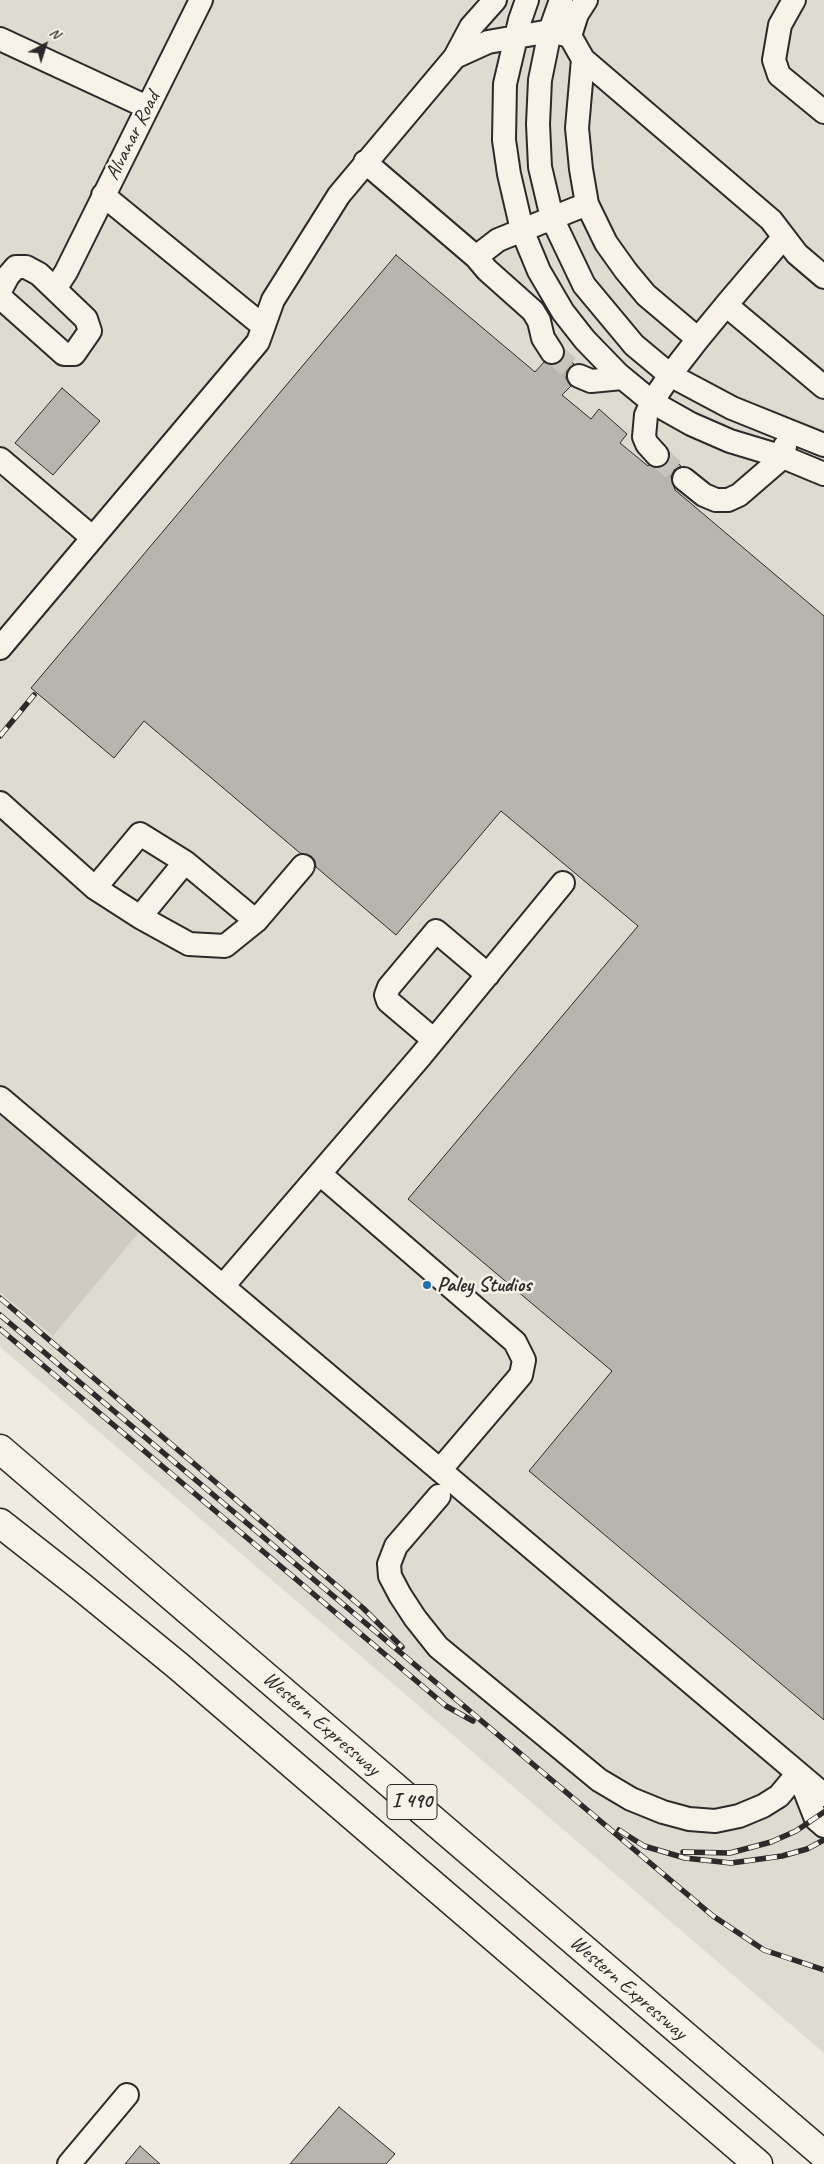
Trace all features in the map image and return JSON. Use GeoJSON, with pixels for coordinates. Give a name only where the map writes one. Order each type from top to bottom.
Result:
{"type":"FeatureCollection","features":[{"type":"Feature","properties":{"kind":"highway","name":"Western Expressway"},"geometry":{"type":"LineString","coordinates":[[0,1449],[824,2155]]}},
{"type":"Feature","properties":{"kind":"highway","name":"I 490"},"geometry":{"type":"LineString","coordinates":[[0,1523],[159,1650],[758,2164]]}},
{"type":"Feature","properties":{"kind":"street","name":"Alvanar Road"},"geometry":{"type":"LineString","coordinates":[[61,281],[201,0]]}},
{"type":"Feature","properties":{"kind":"street"},"geometry":{"type":"LineString","coordinates":[[0,648],[258,342],[273,300],[339,195],[455,57],[471,27],[495,0]]}},
{"type":"Feature","properties":{"kind":"street"},"geometry":{"type":"LineString","coordinates":[[526,0],[505,84],[504,140],[509,174],[522,230],[539,272],[563,312],[585,340],[622,378],[652,402],[691,424],[730,441],[782,457],[824,474]]}},
{"type":"Feature","properties":{"kind":"street"},"geometry":{"type":"LineString","coordinates":[[561,0],[560,33],[583,59],[770,220],[797,254],[822,270]]}},
{"type":"Feature","properties":{"kind":"street"},"geometry":{"type":"LineString","coordinates":[[586,0],[577,14],[560,33],[540,80],[538,124],[540,167],[552,218],[567,252],[588,291],[634,345],[670,375],[732,408],[824,445]]}},
{"type":"Feature","properties":{"kind":"street"},"geometry":{"type":"LineString","coordinates":[[794,0],[780,25],[774,60],[779,75],[824,112]]}},
{"type":"Feature","properties":{"kind":"street"},"geometry":{"type":"LineString","coordinates":[[455,57],[488,42],[560,33]]}},
{"type":"Feature","properties":{"kind":"street"},"geometry":{"type":"LineString","coordinates":[[0,39],[147,107]]}},
{"type":"Feature","properties":{"kind":"street"},"geometry":{"type":"LineString","coordinates":[[583,59],[577,128],[581,170],[587,204],[606,243],[626,271],[646,295],[698,339]]}},
{"type":"Feature","properties":{"kind":"street"},"geometry":{"type":"LineString","coordinates":[[365,162],[476,257],[487,270],[533,311],[540,321],[543,338],[552,352]]}},
{"type":"Feature","properties":{"kind":"street"},"geometry":{"type":"LineString","coordinates":[[103,195],[263,326]]}},
{"type":"Feature","properties":{"kind":"street"},"geometry":{"type":"LineString","coordinates":[[476,257],[498,240],[587,204]]}},
{"type":"Feature","properties":{"kind":"street"},"geometry":{"type":"LineString","coordinates":[[657,455],[647,444],[644,437],[646,414],[652,402],[698,339],[783,238]]}},
{"type":"Feature","properties":{"kind":"street"},"geometry":{"type":"LineString","coordinates":[[0,291],[8,276],[16,267],[26,267],[39,274],[61,281],[86,319],[90,331],[74,354],[64,354],[0,297]]}},
{"type":"Feature","properties":{"kind":"street"},"geometry":{"type":"LineString","coordinates":[[726,305],[824,387]]}},
{"type":"Feature","properties":{"kind":"street"},"geometry":{"type":"LineString","coordinates":[[579,376],[591,381],[622,378]]}},
{"type":"Feature","properties":{"kind":"street"},"geometry":{"type":"LineString","coordinates":[[684,478],[704,495],[716,500],[728,500],[739,495],[782,457],[786,445],[780,428]]}},
{"type":"Feature","properties":{"kind":"street"},"geometry":{"type":"LineString","coordinates":[[0,459],[93,538]]}},
{"type":"Feature","properties":{"kind":"street"},"geometry":{"type":"LineString","coordinates":[[0,803],[95,888],[140,917],[189,944],[225,946],[256,921],[303,866]]}},
{"type":"Feature","properties":{"kind":"street"},"geometry":{"type":"LineString","coordinates":[[95,888],[140,834],[185,862],[256,921]]}},
{"type":"Feature","properties":{"kind":"street"},"geometry":{"type":"LineString","coordinates":[[140,917],[185,862]]}},
{"type":"Feature","properties":{"kind":"street"},"geometry":{"type":"LineString","coordinates":[[223,1286],[434,1040],[563,883]]}},
{"type":"Feature","properties":{"kind":"street"},"geometry":{"type":"LineString","coordinates":[[434,1040],[388,1001],[386,995],[389,987],[436,931],[488,975]]}},
{"type":"Feature","properties":{"kind":"street"},"geometry":{"type":"LineString","coordinates":[[0,1098],[824,1795]]}},
{"type":"Feature","properties":{"kind":"street"},"geometry":{"type":"LineString","coordinates":[[320,1174],[515,1342],[524,1360],[521,1375],[440,1470]]}},
{"type":"Feature","properties":{"kind":"street"},"geometry":{"type":"LineString","coordinates":[[439,1496],[396,1546],[389,1564],[390,1576],[400,1595],[438,1647],[599,1780],[631,1798],[663,1812],[689,1819],[715,1821],[739,1816],[763,1806],[779,1796],[798,1773]]}},
{"type":"Feature","properties":{"kind":"street"},"geometry":{"type":"LineString","coordinates":[[798,1773],[816,1819],[824,1826]]}},
{"type":"Feature","properties":{"kind":"street"},"geometry":{"type":"LineString","coordinates":[[69,2164],[127,2095]]}},
{"type":"Feature","properties":{"kind":"shaded area"},"geometry":{"type":"Polygon","coordinates":[[[0,0],[190,0],[149,79],[57,268],[212,0],[824,0],[824,2053],[0,1347],[0,0]]]}},
{"type":"Feature","properties":{"kind":"shaded area"},"geometry":{"type":"Polygon","coordinates":[[[0,1114],[138,1233],[53,1336],[0,1292],[0,1114]]]}},
{"type":"Feature","properties":{"kind":"building"},"geometry":{"type":"Polygon","coordinates":[[[396,255],[535,372],[544,362],[553,365],[559,363],[564,356],[574,364],[567,371],[566,378],[571,386],[562,395],[591,419],[599,409],[627,434],[620,443],[648,466],[660,468],[666,464],[670,456],[681,466],[674,470],[671,477],[675,490],[824,616],[824,1720],[529,1471],[612,1371],[408,1199],[638,926],[501,811],[396,935],[316,867],[315,861],[311,856],[300,853],[144,721],[114,758],[31,688],[396,255]]]}},
{"type":"Feature","properties":{"kind":"building"},"geometry":{"type":"Polygon","coordinates":[[[62,388],[100,421],[53,475],[15,443],[62,388]]]}},
{"type":"Feature","properties":{"kind":"building"},"geometry":{"type":"Polygon","coordinates":[[[339,2107],[395,2154],[386,2164],[290,2164],[339,2107]]]}},
{"type":"Feature","properties":{"kind":"building"},"geometry":{"type":"Polygon","coordinates":[[[140,2146],[160,2164],[125,2164],[140,2146]]]}},
{"type":"Feature","properties":{"kind":"tunnel"},"geometry":{"type":"LineString","coordinates":[[552,352],[579,376]]}},
{"type":"Feature","properties":{"kind":"tunnel"},"geometry":{"type":"LineString","coordinates":[[657,455],[684,479]]}},
{"type":"Feature","properties":{"kind":"railway"},"geometry":{"type":"LineString","coordinates":[[0,736],[34,695]]}},
{"type":"Feature","properties":{"kind":"railway"},"geometry":{"type":"LineString","coordinates":[[0,1298],[363,1608],[402,1647]]}},
{"type":"Feature","properties":{"kind":"railway"},"geometry":{"type":"LineString","coordinates":[[0,1315],[713,1916],[764,1950],[824,1970]]}},
{"type":"Feature","properties":{"kind":"railway"},"geometry":{"type":"LineString","coordinates":[[0,1329],[446,1706],[473,1721]]}},
{"type":"Feature","properties":{"kind":"railway"},"geometry":{"type":"LineString","coordinates":[[683,1852],[730,1853],[771,1842],[796,1831],[824,1812]]}},
{"type":"Feature","properties":{"kind":"railway"},"geometry":{"type":"LineString","coordinates":[[619,1830],[644,1846],[685,1858],[731,1863],[782,1856],[807,1849],[824,1840]]}},
{"type":"Feature","properties":{"kind":"place","name":"Paley Studios"},"geometry":{"type":"Point","coordinates":[427,1285]}}]}
